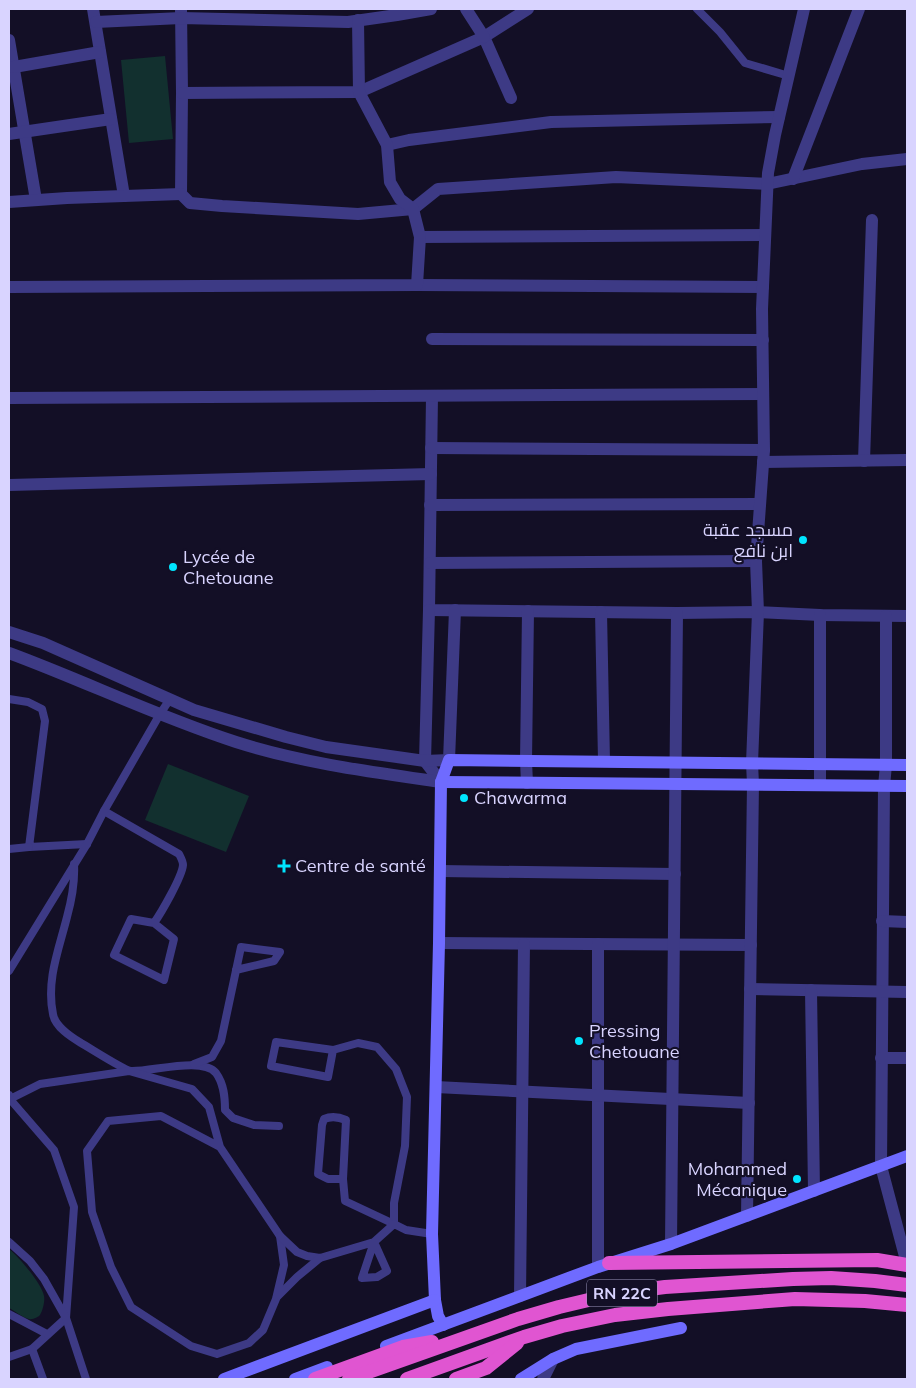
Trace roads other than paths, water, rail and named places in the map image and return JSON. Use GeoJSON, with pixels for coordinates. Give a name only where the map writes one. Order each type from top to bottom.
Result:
{"type":"FeatureCollection","features":[{"type":"Feature","properties":{"kind":"highway"},"geometry":{"type":"LineString","coordinates":[[604,1265],[877,1260],[907,1264]]}},
{"type":"Feature","properties":{"kind":"highway","name":"RN 22C"},"geometry":{"type":"LineString","coordinates":[[349,1379],[469,1336],[559,1307],[618,1293],[665,1287],[803,1278],[866,1280],[907,1284]]}},
{"type":"Feature","properties":{"kind":"highway","name":"RN 22C"},"geometry":{"type":"LineString","coordinates":[[407,1379],[524,1337],[562,1326],[614,1315],[668,1308],[795,1299],[865,1301],[907,1305]]}},
{"type":"Feature","properties":{"kind":"highway"},"geometry":{"type":"LineString","coordinates":[[315,1379],[403,1347],[469,1336]]}},
{"type":"Feature","properties":{"kind":"highway"},"geometry":{"type":"LineString","coordinates":[[456,1379],[476,1376],[524,1337]]}},
{"type":"Feature","properties":{"kind":"main road"},"geometry":{"type":"LineString","coordinates":[[442,1325],[435,1300],[432,1234],[441,782],[450,760],[907,765]]}},
{"type":"Feature","properties":{"kind":"main road"},"geometry":{"type":"LineString","coordinates":[[441,782],[907,786]]}},
{"type":"Feature","properties":{"kind":"main road"},"geometry":{"type":"LineString","coordinates":[[294,1379],[604,1265],[671,1244],[907,1156]]}},
{"type":"Feature","properties":{"kind":"main road"},"geometry":{"type":"LineString","coordinates":[[224,1379],[435,1300]]}},
{"type":"Feature","properties":{"kind":"main road"},"geometry":{"type":"LineString","coordinates":[[521,1379],[553,1359],[587,1346],[681,1328]]}},
{"type":"Feature","properties":{"kind":"street"},"geometry":{"type":"LineString","coordinates":[[93,9],[124,196]]}},
{"type":"Feature","properties":{"kind":"street"},"geometry":{"type":"LineString","coordinates":[[96,22],[181,13],[348,22],[432,9]]}},
{"type":"Feature","properties":{"kind":"street"},"geometry":{"type":"LineString","coordinates":[[466,9],[484,38],[511,98]]}},
{"type":"Feature","properties":{"kind":"street"},"geometry":{"type":"LineString","coordinates":[[182,93],[359,92],[484,38],[528,9]]}},
{"type":"Feature","properties":{"kind":"street"},"geometry":{"type":"LineString","coordinates":[[747,1216],[752,763],[758,612],[756,561],[763,456],[763,287],[767,184],[779,117],[804,9]]}},
{"type":"Feature","properties":{"kind":"street"},"geometry":{"type":"LineString","coordinates":[[793,179],[859,9]]}},
{"type":"Feature","properties":{"kind":"street"},"geometry":{"type":"LineString","coordinates":[[181,13],[181,194],[190,203],[358,214],[413,209],[438,188],[616,177],[767,184],[862,164],[907,159]]}},
{"type":"Feature","properties":{"kind":"street"},"geometry":{"type":"LineString","coordinates":[[358,20],[359,92],[387,145],[390,182],[400,199],[413,209],[420,237],[418,285]]}},
{"type":"Feature","properties":{"kind":"street"},"geometry":{"type":"LineString","coordinates":[[9,40],[36,200]]}},
{"type":"Feature","properties":{"kind":"street"},"geometry":{"type":"LineString","coordinates":[[14,67],[100,52]]}},
{"type":"Feature","properties":{"kind":"street"},"geometry":{"type":"LineString","coordinates":[[387,145],[409,140],[551,122],[779,117]]}},
{"type":"Feature","properties":{"kind":"street"},"geometry":{"type":"LineString","coordinates":[[9,134],[112,119]]}},
{"type":"Feature","properties":{"kind":"street"},"geometry":{"type":"LineString","coordinates":[[9,202],[181,194]]}},
{"type":"Feature","properties":{"kind":"street"},"geometry":{"type":"LineString","coordinates":[[864,461],[872,220]]}},
{"type":"Feature","properties":{"kind":"street"},"geometry":{"type":"LineString","coordinates":[[420,237],[765,235]]}},
{"type":"Feature","properties":{"kind":"street"},"geometry":{"type":"LineString","coordinates":[[9,287],[418,285],[763,287]]}},
{"type":"Feature","properties":{"kind":"street"},"geometry":{"type":"LineString","coordinates":[[432,338],[763,340]]}},
{"type":"Feature","properties":{"kind":"street"},"geometry":{"type":"LineString","coordinates":[[9,398],[763,394]]}},
{"type":"Feature","properties":{"kind":"street"},"geometry":{"type":"LineString","coordinates":[[432,396],[425,761],[441,782]]}},
{"type":"Feature","properties":{"kind":"street"},"geometry":{"type":"LineString","coordinates":[[431,448],[763,456],[864,461],[907,460]]}},
{"type":"Feature","properties":{"kind":"street"},"geometry":{"type":"LineString","coordinates":[[9,485],[431,474]]}},
{"type":"Feature","properties":{"kind":"street"},"geometry":{"type":"LineString","coordinates":[[430,505],[760,504]]}},
{"type":"Feature","properties":{"kind":"street"},"geometry":{"type":"LineString","coordinates":[[430,563],[756,561]]}},
{"type":"Feature","properties":{"kind":"street"},"geometry":{"type":"LineString","coordinates":[[429,610],[758,612],[907,616]]}},
{"type":"Feature","properties":{"kind":"street"},"geometry":{"type":"LineString","coordinates":[[9,632],[43,643],[194,710],[286,738],[326,747],[425,761],[450,760],[455,610]]}},
{"type":"Feature","properties":{"kind":"street"},"geometry":{"type":"LineString","coordinates":[[527,783],[528,611]]}},
{"type":"Feature","properties":{"kind":"street"},"geometry":{"type":"LineString","coordinates":[[601,612],[604,761]]}},
{"type":"Feature","properties":{"kind":"street"},"geometry":{"type":"LineString","coordinates":[[671,1244],[677,613]]}},
{"type":"Feature","properties":{"kind":"street"},"geometry":{"type":"LineString","coordinates":[[820,615],[820,785]]}},
{"type":"Feature","properties":{"kind":"street"},"geometry":{"type":"LineString","coordinates":[[886,616],[881,1166],[904,1240],[907,1264]]}},
{"type":"Feature","properties":{"kind":"street"},"geometry":{"type":"LineString","coordinates":[[9,653],[235,742],[330,766],[441,782]]}},
{"type":"Feature","properties":{"kind":"street"},"geometry":{"type":"LineString","coordinates":[[282,755],[286,738]]}},
{"type":"Feature","properties":{"kind":"street"},"geometry":{"type":"LineString","coordinates":[[440,871],[675,874]]}},
{"type":"Feature","properties":{"kind":"street"},"geometry":{"type":"LineString","coordinates":[[882,921],[907,922]]}},
{"type":"Feature","properties":{"kind":"street"},"geometry":{"type":"LineString","coordinates":[[439,943],[751,945]]}},
{"type":"Feature","properties":{"kind":"street"},"geometry":{"type":"LineString","coordinates":[[520,1296],[524,944]]}},
{"type":"Feature","properties":{"kind":"street"},"geometry":{"type":"LineString","coordinates":[[598,944],[598,1095],[604,1265]]}},
{"type":"Feature","properties":{"kind":"street"},"geometry":{"type":"LineString","coordinates":[[750,989],[907,992]]}},
{"type":"Feature","properties":{"kind":"street"},"geometry":{"type":"LineString","coordinates":[[811,990],[814,1191]]}},
{"type":"Feature","properties":{"kind":"street"},"geometry":{"type":"LineString","coordinates":[[881,1058],[907,1058]]}},
{"type":"Feature","properties":{"kind":"street"},"geometry":{"type":"LineString","coordinates":[[436,1087],[748,1103]]}},
{"type":"Feature","properties":{"kind":"street"},"geometry":{"type":"LineString","coordinates":[[543,1379],[553,1359]]}},
{"type":"Feature","properties":{"kind":"lane"},"geometry":{"type":"LineString","coordinates":[[697,9],[720,32],[745,63],[789,76]]}},
{"type":"Feature","properties":{"kind":"lane"},"geometry":{"type":"LineString","coordinates":[[9,699],[28,702],[42,709],[45,721],[30,847]]}},
{"type":"Feature","properties":{"kind":"lane"},"geometry":{"type":"LineString","coordinates":[[9,971],[87,844],[104,811],[170,699]]}},
{"type":"Feature","properties":{"kind":"lane"},"geometry":{"type":"LineString","coordinates":[[104,811],[179,854],[183,863],[182,872],[154,923]]}},
{"type":"Feature","properties":{"kind":"lane"},"geometry":{"type":"LineString","coordinates":[[9,849],[87,844]]}},
{"type":"Feature","properties":{"kind":"lane"},"geometry":{"type":"LineString","coordinates":[[74,864],[75,880],[67,917],[56,953],[53,972],[51,996],[53,1016],[67,1034],[129,1071],[192,1089],[209,1107],[220,1147],[280,1236],[297,1252],[320,1258]]}},
{"type":"Feature","properties":{"kind":"lane"},"geometry":{"type":"LineString","coordinates":[[131,919],[154,923],[174,939],[164,980],[114,955],[131,919]]}},
{"type":"Feature","properties":{"kind":"lane"},"geometry":{"type":"LineString","coordinates":[[192,1065],[212,1057],[221,1041],[236,970],[241,947],[280,952],[274,961],[236,970]]}},
{"type":"Feature","properties":{"kind":"lane"},"geometry":{"type":"LineString","coordinates":[[276,1299],[297,1277],[320,1258],[374,1242],[394,1224],[394,1203],[405,1146],[407,1097],[396,1069],[377,1047],[358,1043],[333,1050],[276,1042],[271,1066],[328,1077],[333,1050]]}},
{"type":"Feature","properties":{"kind":"lane"},"geometry":{"type":"LineString","coordinates":[[9,1357],[32,1349],[66,1318],[74,1207],[54,1150],[9,1097],[40,1084],[129,1071],[192,1065],[210,1068],[216,1073],[224,1092],[225,1110],[233,1118],[254,1125],[278,1126]]}},
{"type":"Feature","properties":{"kind":"lane"},"geometry":{"type":"LineString","coordinates":[[220,1147],[161,1116],[108,1121],[87,1151],[92,1212],[111,1267],[131,1307],[191,1346],[217,1354],[248,1343],[263,1330],[276,1299],[284,1265],[280,1236]]}},
{"type":"Feature","properties":{"kind":"lane"},"geometry":{"type":"LineString","coordinates":[[343,1179],[328,1179],[318,1174],[322,1125],[324,1119],[328,1117],[346,1120],[343,1179],[345,1201],[406,1230],[432,1234]]}},
{"type":"Feature","properties":{"kind":"lane"},"geometry":{"type":"LineString","coordinates":[[9,1242],[30,1261],[66,1318],[86,1379]]}},
{"type":"Feature","properties":{"kind":"lane"},"geometry":{"type":"LineString","coordinates":[[374,1242],[387,1271],[377,1277],[362,1278],[368,1264],[374,1242]]}},
{"type":"Feature","properties":{"kind":"lane"},"geometry":{"type":"LineString","coordinates":[[9,1314],[47,1334]]}},
{"type":"Feature","properties":{"kind":"lane"},"geometry":{"type":"LineString","coordinates":[[32,1349],[43,1379]]}},
{"type":"Feature","properties":{"kind":"place","name":"مسجد عقبة ابن نافع"},"geometry":{"type":"Point","coordinates":[803,540]}},
{"type":"Feature","properties":{"kind":"place","name":"Lycée de Chetouane"},"geometry":{"type":"Point","coordinates":[173,567]}},
{"type":"Feature","properties":{"kind":"place","name":"Chawarma"},"geometry":{"type":"Point","coordinates":[464,798]}},
{"type":"Feature","properties":{"kind":"place","name":"Centre de santé"},"geometry":{"type":"Point","coordinates":[284,866]}},
{"type":"Feature","properties":{"kind":"place","name":"Pressing Chetouane"},"geometry":{"type":"Point","coordinates":[579,1041]}},
{"type":"Feature","properties":{"kind":"place","name":"Mohammed Mécanique"},"geometry":{"type":"Point","coordinates":[797,1179]}}]}
